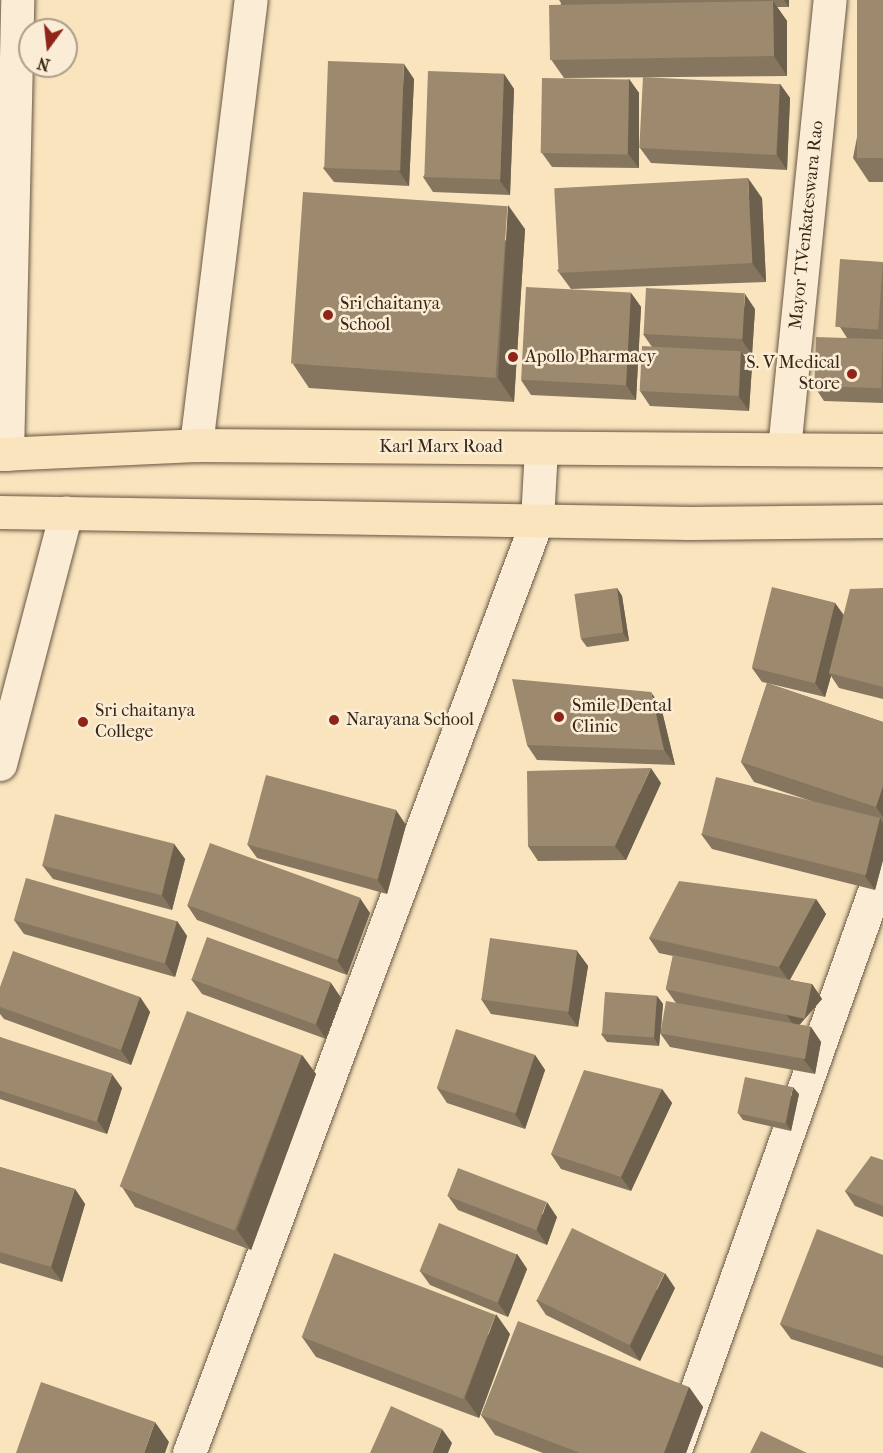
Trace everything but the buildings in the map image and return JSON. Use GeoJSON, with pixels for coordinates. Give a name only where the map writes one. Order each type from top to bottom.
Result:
{"type":"FeatureCollection","features":[{"type":"Feature","properties":{"kind":"main road","name":"Karl Marx Road"},"geometry":{"type":"LineString","coordinates":[[4,454],[195,445],[883,450]]}},
{"type":"Feature","properties":{"kind":"main road"},"geometry":{"type":"LineString","coordinates":[[0,512],[690,523],[883,521]]}},
{"type":"Feature","properties":{"kind":"street"},"geometry":{"type":"LineString","coordinates":[[4,454],[17,0]]}},
{"type":"Feature","properties":{"kind":"street"},"geometry":{"type":"LineString","coordinates":[[195,445],[251,0]]}},
{"type":"Feature","properties":{"kind":"street","name":"Mayor T.Venkateswara Rao"},"geometry":{"type":"LineString","coordinates":[[784,449],[830,0]]}},
{"type":"Feature","properties":{"kind":"street"},"geometry":{"type":"LineString","coordinates":[[189,1453],[537,520],[541,448]]}},
{"type":"Feature","properties":{"kind":"street"},"geometry":{"type":"LineString","coordinates":[[0,764],[66,513]]}},
{"type":"Feature","properties":{"kind":"street"},"geometry":{"type":"LineString","coordinates":[[674,1453],[883,866]]}},
{"type":"Feature","properties":{"kind":"place","name":"Sri chaitanya School"},"geometry":{"type":"Point","coordinates":[328,315]}},
{"type":"Feature","properties":{"kind":"place","name":"Apollo Pharmacy"},"geometry":{"type":"Point","coordinates":[513,357]}},
{"type":"Feature","properties":{"kind":"place","name":"S. V Medical Store"},"geometry":{"type":"Point","coordinates":[852,374]}},
{"type":"Feature","properties":{"kind":"place","name":"Smile Dental Clinic"},"geometry":{"type":"Point","coordinates":[559,717]}},
{"type":"Feature","properties":{"kind":"place","name":"Narayana School"},"geometry":{"type":"Point","coordinates":[334,720]}},
{"type":"Feature","properties":{"kind":"place","name":"Sri chaitanya College"},"geometry":{"type":"Point","coordinates":[83,722]}}]}
